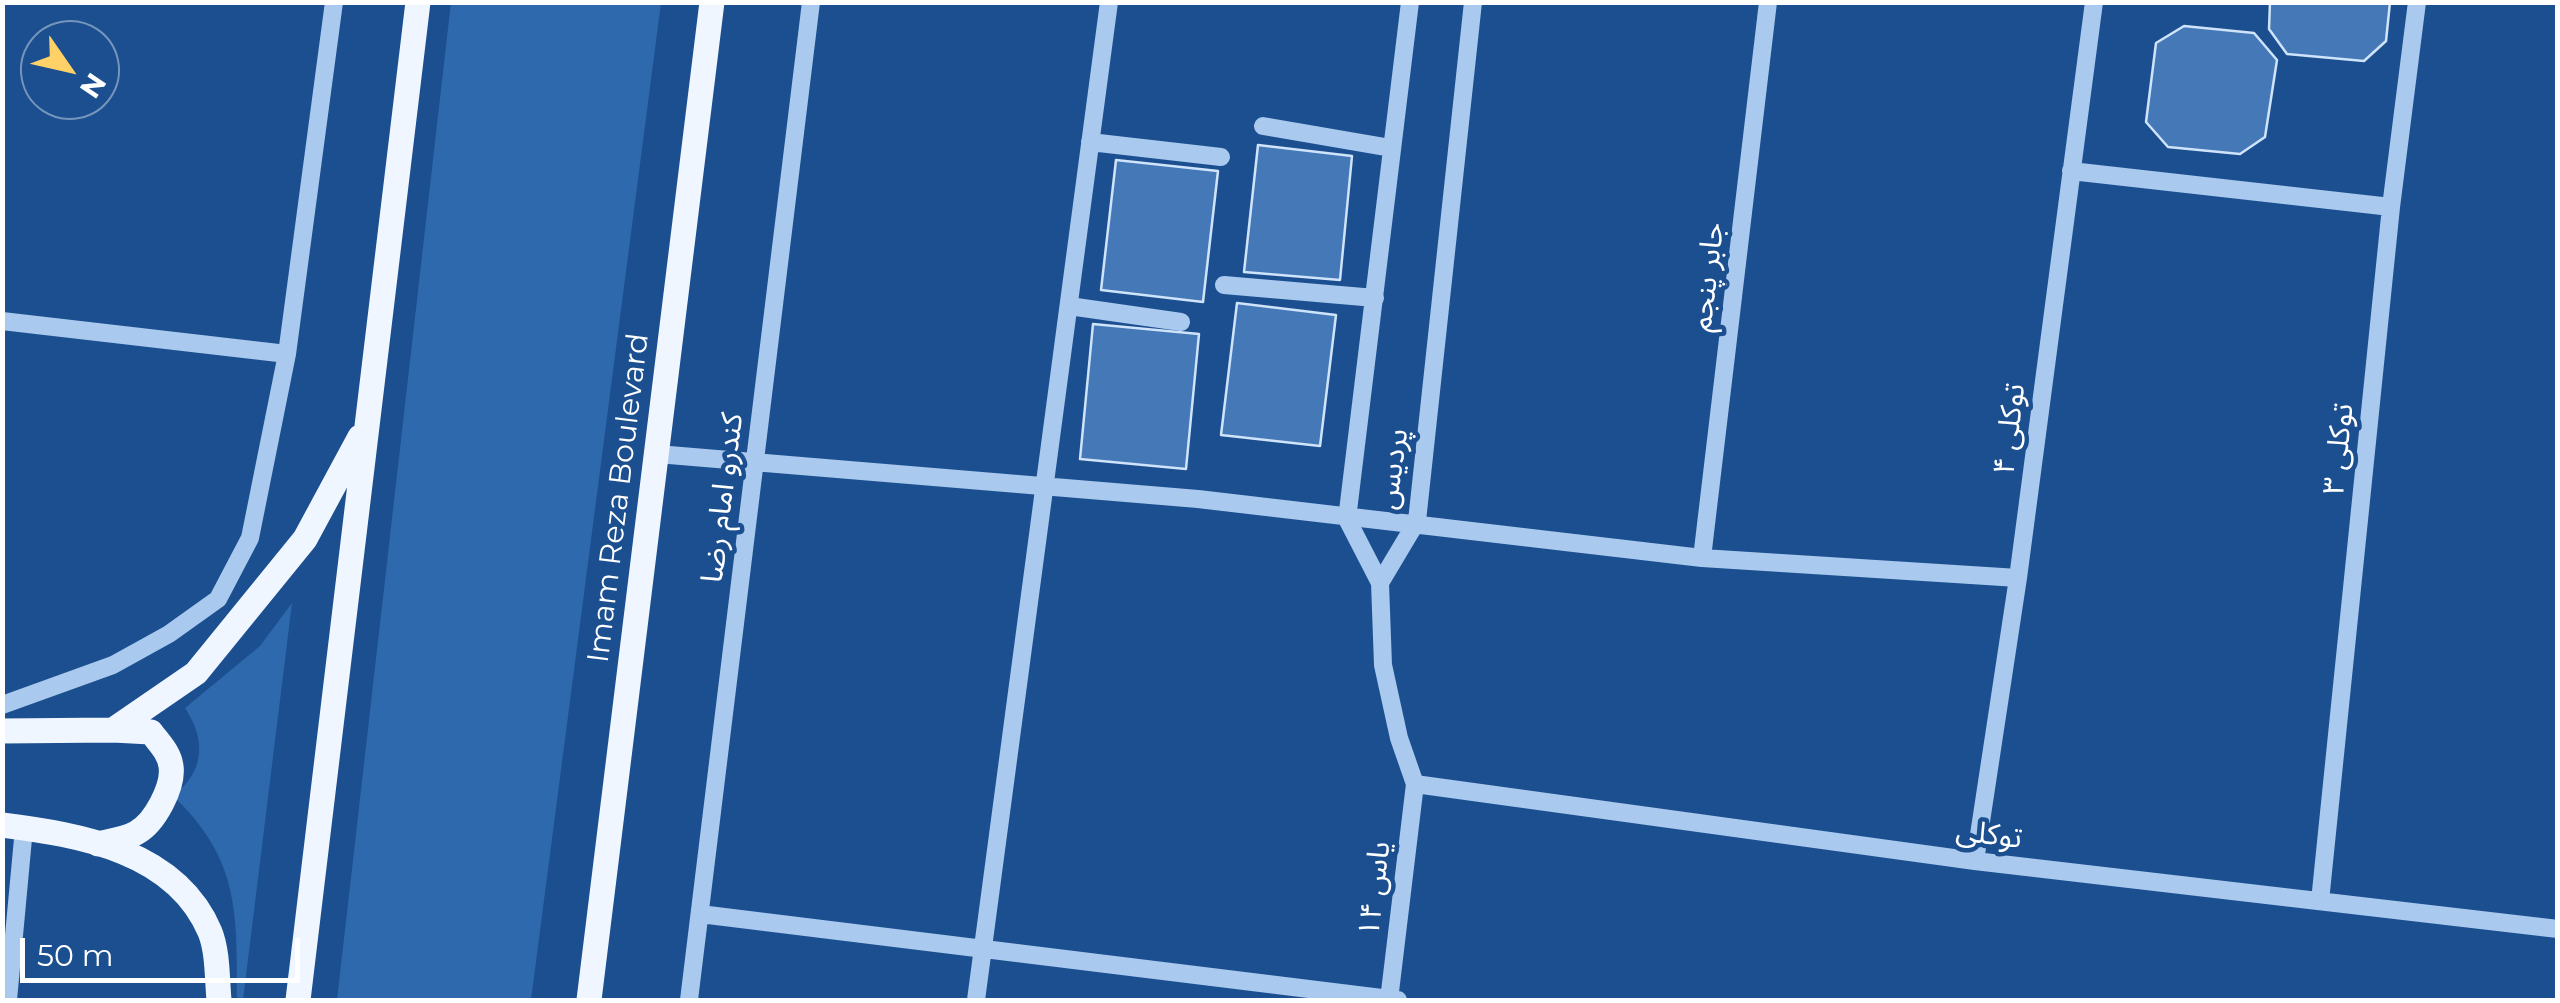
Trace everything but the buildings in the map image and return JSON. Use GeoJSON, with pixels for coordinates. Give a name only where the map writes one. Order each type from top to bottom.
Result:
{"type":"FeatureCollection","features":[{"type":"Feature","properties":{"kind":"main road"},"geometry":{"type":"LineString","coordinates":[[298,1000],[418,2]]}},
{"type":"Feature","properties":{"kind":"main road","name":"Imam Reza Boulevard"},"geometry":{"type":"LineString","coordinates":[[589,1000],[712,2]]}},
{"type":"Feature","properties":{"kind":"main road"},"geometry":{"type":"LineString","coordinates":[[113,730],[196,673],[226,640],[305,539],[369,420]]}},
{"type":"Feature","properties":{"kind":"main road"},"geometry":{"type":"LineString","coordinates":[[2,731],[152,732],[168,753],[172,770],[168,787],[149,821],[137,833],[98,844]]}},
{"type":"Feature","properties":{"kind":"main road"},"geometry":{"type":"LineString","coordinates":[[13,827],[136,856],[174,880],[194,900],[212,936],[219,1000]]}},
{"type":"Feature","properties":{"kind":"street"},"geometry":{"type":"LineString","coordinates":[[2,705],[113,665],[218,599],[250,538],[287,354],[334,2]]}},
{"type":"Feature","properties":{"kind":"street","name":"کندرو امام رضا"},"geometry":{"type":"LineString","coordinates":[[689,1000],[811,2]]}},
{"type":"Feature","properties":{"kind":"street"},"geometry":{"type":"LineString","coordinates":[[976,1000],[1109,2]]}},
{"type":"Feature","properties":{"kind":"street","name":"پردیس"},"geometry":{"type":"LineString","coordinates":[[1380,583],[1347,519],[1410,2]]}},
{"type":"Feature","properties":{"kind":"street","name":"پردیس"},"geometry":{"type":"LineString","coordinates":[[1380,583],[1417,521],[1473,2]]}},
{"type":"Feature","properties":{"kind":"street","name":"جابر پنجم"},"geometry":{"type":"LineString","coordinates":[[1702,558],[1768,2]]}},
{"type":"Feature","properties":{"kind":"street","name":"توکلی ۴"},"geometry":{"type":"LineString","coordinates":[[1975,862],[2018,578],[2094,2]]}},
{"type":"Feature","properties":{"kind":"street","name":"توکلی ۳"},"geometry":{"type":"LineString","coordinates":[[2320,901],[2391,207],[2417,2]]}},
{"type":"Feature","properties":{"kind":"street"},"geometry":{"type":"LineString","coordinates":[[1263,126],[1392,148]]}},
{"type":"Feature","properties":{"kind":"street"},"geometry":{"type":"LineString","coordinates":[[1090,142],[1221,157]]}},
{"type":"Feature","properties":{"kind":"street"},"geometry":{"type":"LineString","coordinates":[[2071,171],[2391,207]]}},
{"type":"Feature","properties":{"kind":"street"},"geometry":{"type":"LineString","coordinates":[[1224,284],[1376,298]]}},
{"type":"Feature","properties":{"kind":"street"},"geometry":{"type":"LineString","coordinates":[[1069,306],[1181,322]]}},
{"type":"Feature","properties":{"kind":"street"},"geometry":{"type":"LineString","coordinates":[[2,321],[287,354]]}},
{"type":"Feature","properties":{"kind":"street"},"geometry":{"type":"LineString","coordinates":[[657,454],[1198,499],[1347,519],[1417,521],[1702,558],[2018,578]]}},
{"type":"Feature","properties":{"kind":"street"},"geometry":{"type":"LineString","coordinates":[[1380,583],[1383,665],[1399,738],[1416,784]]}},
{"type":"Feature","properties":{"kind":"street","name":"توکلی"},"geometry":{"type":"LineString","coordinates":[[1416,784],[1975,862],[2558,929]]}},
{"type":"Feature","properties":{"kind":"street","name":"یاس ۱۴"},"geometry":{"type":"LineString","coordinates":[[1389,1000],[1416,784]]}},
{"type":"Feature","properties":{"kind":"street"},"geometry":{"type":"LineString","coordinates":[[8,1000],[13,827]]}},
{"type":"Feature","properties":{"kind":"street"},"geometry":{"type":"LineString","coordinates":[[700,914],[1398,1000]]}},
{"type":"Feature","properties":{"kind":"shaded area"},"geometry":{"type":"Polygon","coordinates":[[[451,2],[661,3],[531,1000],[337,1000],[451,2]]]}},
{"type":"Feature","properties":{"kind":"shaded area"},"geometry":{"type":"Polygon","coordinates":[[[292,603],[243,1000],[237,1000],[234,915],[223,866],[195,819],[173,796],[191,777],[199,755],[197,732],[185,708],[260,646],[292,603]]]}}]}
